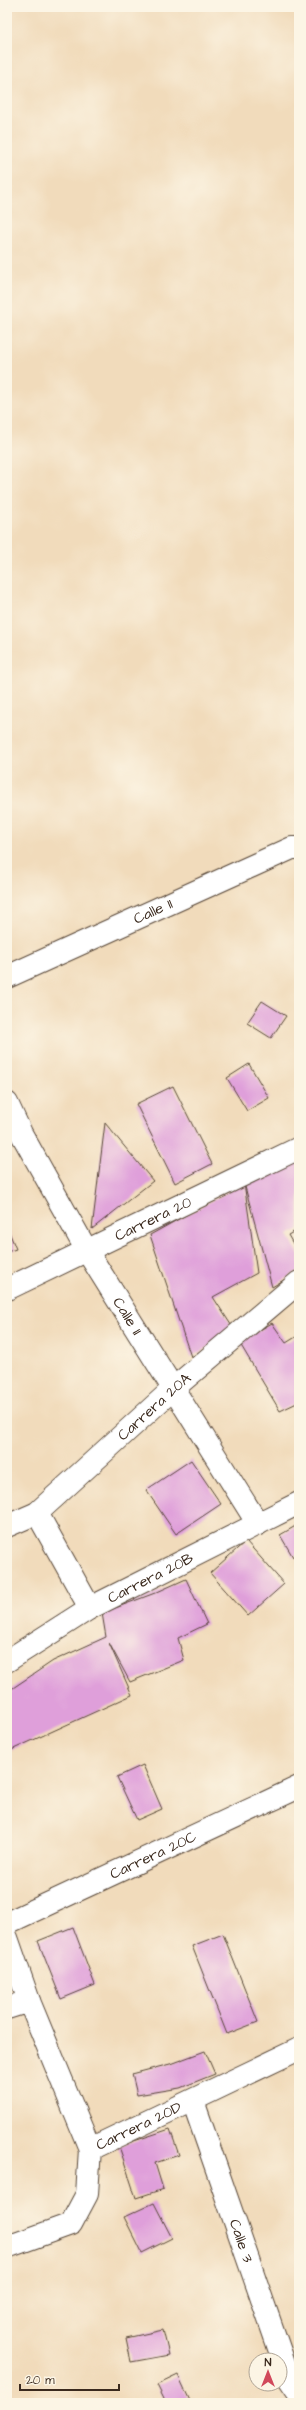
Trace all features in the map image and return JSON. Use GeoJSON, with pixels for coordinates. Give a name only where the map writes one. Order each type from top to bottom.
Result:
{"type":"FeatureCollection","features":[{"type":"Feature","properties":{"kind":"street","name":"Calle 11"},"geometry":{"type":"LineString","coordinates":[[7,977],[292,848],[299,848]]}},
{"type":"Feature","properties":{"kind":"street","name":"Calle 11"},"geometry":{"type":"LineString","coordinates":[[7,1103],[21,1133],[87,1251],[258,1524]]}},
{"type":"Feature","properties":{"kind":"street","name":"Carrera 20"},"geometry":{"type":"LineString","coordinates":[[7,1289],[299,1148]]}},
{"type":"Feature","properties":{"kind":"street","name":"Carrera 20A"},"geometry":{"type":"LineString","coordinates":[[7,1526],[37,1513],[174,1388],[299,1282]]}},
{"type":"Feature","properties":{"kind":"street","name":"Carrera 20B"},"geometry":{"type":"LineString","coordinates":[[7,1661],[90,1608],[299,1503]]}},
{"type":"Feature","properties":{"kind":"street"},"geometry":{"type":"LineString","coordinates":[[37,1513],[90,1608]]}},
{"type":"Feature","properties":{"kind":"street","name":"Carrera 20C"},"geometry":{"type":"LineString","coordinates":[[7,1923],[299,1787]]}},
{"type":"Feature","properties":{"kind":"street"},"geometry":{"type":"LineString","coordinates":[[7,1938],[29,2001],[90,2150]]}},
{"type":"Feature","properties":{"kind":"street"},"geometry":{"type":"LineString","coordinates":[[7,2008],[29,2001]]}},
{"type":"Feature","properties":{"kind":"street","name":"Carrera 20D"},"geometry":{"type":"LineString","coordinates":[[7,2247],[71,2224],[87,2194],[90,2150],[299,2049]]}},
{"type":"Feature","properties":{"kind":"street","name":"Calle 3"},"geometry":{"type":"LineString","coordinates":[[193,2101],[295,2386]]}},
{"type":"Feature","properties":{"kind":"building"},"geometry":{"type":"Polygon","coordinates":[[[262,1001],[286,1016],[271,1038],[247,1023],[262,1001]]]}},
{"type":"Feature","properties":{"kind":"building"},"geometry":{"type":"Polygon","coordinates":[[[249,1064],[269,1098],[247,1111],[227,1078],[249,1064]]]}},
{"type":"Feature","properties":{"kind":"building"},"geometry":{"type":"Polygon","coordinates":[[[173,1086],[212,1164],[175,1183],[136,1104],[173,1086]]]}},
{"type":"Feature","properties":{"kind":"building"},"geometry":{"type":"Polygon","coordinates":[[[105,1123],[153,1181],[92,1229],[105,1123]]]}},
{"type":"Feature","properties":{"kind":"building"},"geometry":{"type":"Polygon","coordinates":[[[299,1151],[299,1229],[288,1235],[299,1254],[299,1271],[272,1287],[244,1183],[299,1151]]]}},
{"type":"Feature","properties":{"kind":"building"},"geometry":{"type":"Polygon","coordinates":[[[244,1183],[257,1273],[213,1297],[235,1331],[191,1357],[150,1235],[244,1183]]]}},
{"type":"Feature","properties":{"kind":"building"},"geometry":{"type":"Polygon","coordinates":[[[7,1227],[16,1249],[7,1252],[7,1227]]]}},
{"type":"Feature","properties":{"kind":"building"},"geometry":{"type":"Polygon","coordinates":[[[272,1323],[286,1343],[299,1335],[299,1402],[280,1411],[239,1342],[272,1323]]]}},
{"type":"Feature","properties":{"kind":"building"},"geometry":{"type":"Polygon","coordinates":[[[191,1460],[221,1504],[176,1534],[146,1490],[191,1460]]]}},
{"type":"Feature","properties":{"kind":"building"},"geometry":{"type":"Polygon","coordinates":[[[299,1524],[299,1553],[293,1557],[280,1535],[299,1524]]]}},
{"type":"Feature","properties":{"kind":"building"},"geometry":{"type":"Polygon","coordinates":[[[246,1541],[284,1584],[248,1616],[210,1573],[246,1541]]]}},
{"type":"Feature","properties":{"kind":"building"},"geometry":{"type":"Polygon","coordinates":[[[186,1579],[207,1624],[178,1638],[184,1660],[130,1682],[109,1643],[132,1695],[7,1752],[7,1692],[53,1661],[106,1637],[102,1613],[155,1593],[186,1579]]]}},
{"type":"Feature","properties":{"kind":"building"},"geometry":{"type":"Polygon","coordinates":[[[143,1765],[162,1809],[137,1820],[117,1777],[143,1765]]]}},
{"type":"Feature","properties":{"kind":"building"},"geometry":{"type":"Polygon","coordinates":[[[73,1927],[95,1985],[61,1999],[38,1941],[73,1927]]]}},
{"type":"Feature","properties":{"kind":"building"},"geometry":{"type":"Polygon","coordinates":[[[223,1934],[258,2022],[227,2034],[192,1946],[223,1934]]]}},
{"type":"Feature","properties":{"kind":"building"},"geometry":{"type":"Polygon","coordinates":[[[205,2051],[215,2074],[180,2088],[137,2095],[132,2074],[170,2064],[205,2051]]]}},
{"type":"Feature","properties":{"kind":"building"},"geometry":{"type":"Polygon","coordinates":[[[170,2129],[179,2155],[155,2163],[163,2189],[136,2198],[119,2146],[170,2129]]]}},
{"type":"Feature","properties":{"kind":"building"},"geometry":{"type":"Polygon","coordinates":[[[154,2203],[172,2238],[142,2253],[124,2217],[154,2203]]]}},
{"type":"Feature","properties":{"kind":"building"},"geometry":{"type":"Polygon","coordinates":[[[163,2330],[169,2355],[131,2362],[126,2338],[163,2330]]]}},
{"type":"Feature","properties":{"kind":"building"},"geometry":{"type":"Polygon","coordinates":[[[178,2375],[191,2403],[166,2403],[157,2385],[178,2375]]]}}]}
